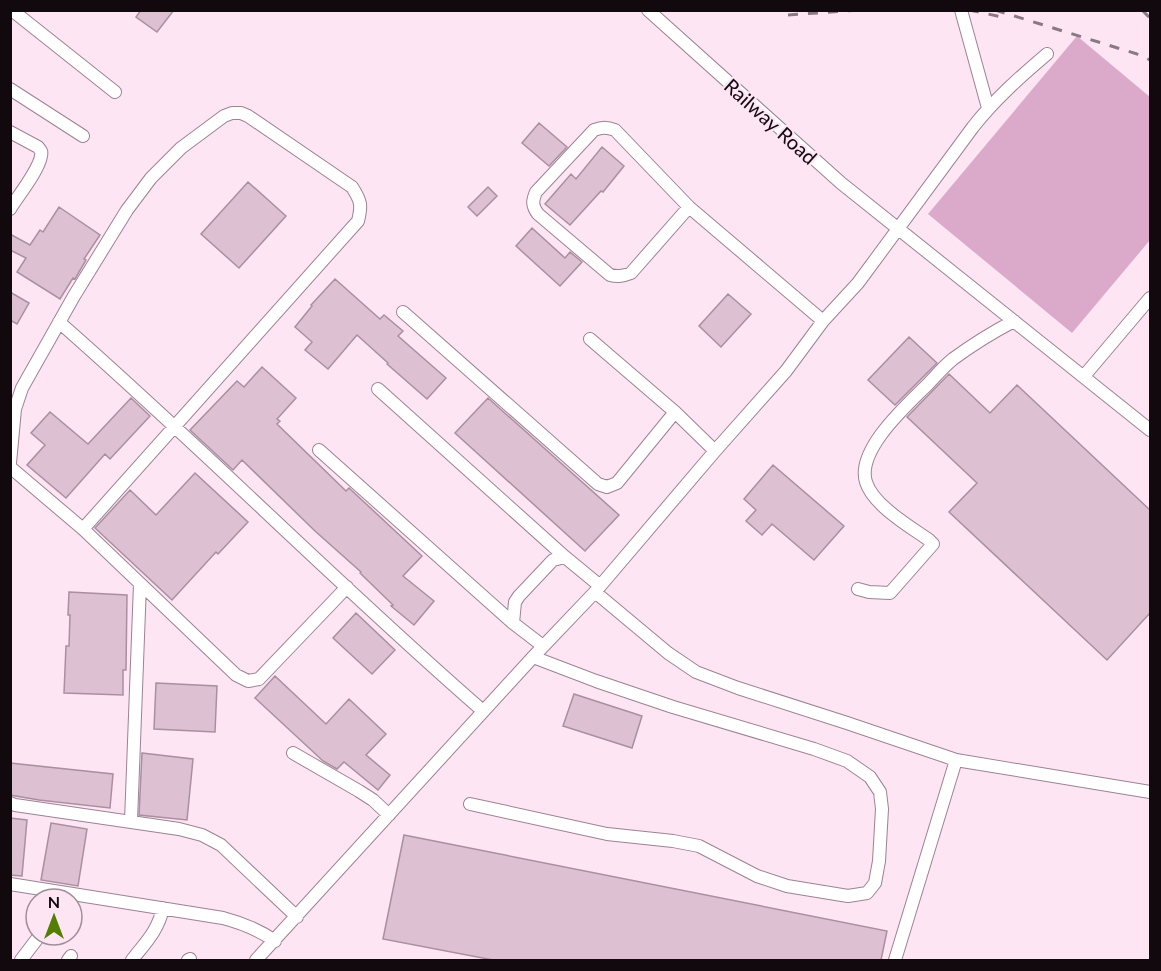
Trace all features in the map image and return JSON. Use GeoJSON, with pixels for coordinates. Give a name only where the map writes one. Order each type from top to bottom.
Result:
{"type":"FeatureCollection","features":[{"type":"Feature","properties":{"kind":"street","name":"Railway Road"},"geometry":{"type":"LineString","coordinates":[[648,10],[841,183],[1150,430]]}},
{"type":"Feature","properties":{"kind":"street"},"geometry":{"type":"LineString","coordinates":[[961,10],[988,108]]}},
{"type":"Feature","properties":{"kind":"street"},"geometry":{"type":"LineString","coordinates":[[13,12],[115,92]]}},
{"type":"Feature","properties":{"kind":"street"},"geometry":{"type":"LineString","coordinates":[[256,960],[597,588],[786,371],[824,321],[858,283],[988,108],[1047,54]]}},
{"type":"Feature","properties":{"kind":"street"},"geometry":{"type":"LineString","coordinates":[[10,89],[83,136]]}},
{"type":"Feature","properties":{"kind":"street"},"geometry":{"type":"LineString","coordinates":[[83,529],[358,221],[361,209],[360,199],[352,187],[248,116],[241,114],[232,113],[224,116],[181,148],[151,178],[127,210],[27,378],[15,409],[10,465],[83,529],[236,675],[248,681],[259,679],[347,587]]}},
{"type":"Feature","properties":{"kind":"street"},"geometry":{"type":"LineString","coordinates":[[689,207],[631,273],[617,277],[610,275],[538,213],[533,207],[533,199],[536,192],[594,130],[609,128],[615,130],[689,207],[824,321]]}},
{"type":"Feature","properties":{"kind":"street"},"geometry":{"type":"LineString","coordinates":[[10,132],[38,147],[41,156],[10,209]]}},
{"type":"Feature","properties":{"kind":"street"},"geometry":{"type":"LineString","coordinates":[[1084,376],[1150,298]]}},
{"type":"Feature","properties":{"kind":"street"},"geometry":{"type":"LineString","coordinates":[[403,312],[598,484],[607,487],[617,483],[675,412]]}},
{"type":"Feature","properties":{"kind":"street"},"geometry":{"type":"LineString","coordinates":[[858,589],[890,593],[933,544],[883,507],[866,484],[864,471],[871,450],[892,419],[951,361],[1014,321]]}},
{"type":"Feature","properties":{"kind":"street"},"geometry":{"type":"LineString","coordinates":[[59,322],[175,426],[428,663],[483,711]]}},
{"type":"Feature","properties":{"kind":"street"},"geometry":{"type":"LineString","coordinates":[[590,339],[675,412],[715,451]]}},
{"type":"Feature","properties":{"kind":"street"},"geometry":{"type":"LineString","coordinates":[[378,390],[565,557],[668,653],[696,672],[956,760],[1150,792]]}},
{"type":"Feature","properties":{"kind":"street"},"geometry":{"type":"LineString","coordinates":[[319,450],[513,623],[543,646]]}},
{"type":"Feature","properties":{"kind":"street"},"geometry":{"type":"LineString","coordinates":[[513,623],[515,602],[519,596],[553,560],[565,557]]}},
{"type":"Feature","properties":{"kind":"street"},"geometry":{"type":"LineString","coordinates":[[131,821],[140,584]]}},
{"type":"Feature","properties":{"kind":"street"},"geometry":{"type":"LineString","coordinates":[[470,804],[607,834],[699,846],[757,876],[788,886],[848,896],[867,893],[875,883],[881,831],[880,792],[870,777],[847,761],[673,707],[533,657]]}},
{"type":"Feature","properties":{"kind":"street"},"geometry":{"type":"LineString","coordinates":[[293,753],[373,800],[389,815]]}},
{"type":"Feature","properties":{"kind":"street"},"geometry":{"type":"LineString","coordinates":[[895,960],[956,760]]}},
{"type":"Feature","properties":{"kind":"street"},"geometry":{"type":"LineString","coordinates":[[10,803],[131,821],[202,835],[221,845],[297,917]]}},
{"type":"Feature","properties":{"kind":"street"},"geometry":{"type":"LineString","coordinates":[[84,898],[224,918],[264,933],[275,941]]}},
{"type":"Feature","properties":{"kind":"street"},"geometry":{"type":"LineString","coordinates":[[132,960],[156,930],[163,908]]}},
{"type":"Feature","properties":{"kind":"street"},"geometry":{"type":"LineString","coordinates":[[21,960],[31,947]]}},
{"type":"Feature","properties":{"kind":"shaded area"},"geometry":{"type":"Polygon","coordinates":[[[1077,36],[1150,97],[1150,240],[1072,333],[928,214],[1077,36]]]}},
{"type":"Feature","properties":{"kind":"building"},"geometry":{"type":"Polygon","coordinates":[[[141,10],[174,10],[157,32],[136,17],[141,10]]]}},
{"type":"Feature","properties":{"kind":"building"},"geometry":{"type":"Polygon","coordinates":[[[539,123],[567,147],[549,166],[522,143],[539,123]]]}},
{"type":"Feature","properties":{"kind":"building"},"geometry":{"type":"Polygon","coordinates":[[[602,147],[624,166],[603,192],[601,191],[570,225],[545,204],[571,174],[576,179],[602,147]]]}},
{"type":"Feature","properties":{"kind":"building"},"geometry":{"type":"Polygon","coordinates":[[[248,182],[286,216],[239,268],[201,234],[248,182]]]}},
{"type":"Feature","properties":{"kind":"building"},"geometry":{"type":"Polygon","coordinates":[[[488,187],[497,196],[477,216],[468,207],[488,187]]]}},
{"type":"Feature","properties":{"kind":"building"},"geometry":{"type":"Polygon","coordinates":[[[59,207],[100,235],[84,259],[86,260],[75,279],[73,278],[60,299],[17,272],[26,258],[10,250],[10,234],[30,245],[40,230],[43,232],[59,207]]]}},
{"type":"Feature","properties":{"kind":"building"},"geometry":{"type":"Polygon","coordinates":[[[532,228],[565,258],[570,252],[582,262],[560,286],[516,246],[532,228]]]}},
{"type":"Feature","properties":{"kind":"building"},"geometry":{"type":"Polygon","coordinates":[[[335,279],[380,319],[384,315],[403,331],[398,336],[446,378],[427,399],[357,335],[328,369],[305,350],[312,342],[295,327],[335,279]]]}},
{"type":"Feature","properties":{"kind":"building"},"geometry":{"type":"Polygon","coordinates":[[[10,292],[29,303],[17,324],[10,320],[10,292]]]}},
{"type":"Feature","properties":{"kind":"building"},"geometry":{"type":"Polygon","coordinates":[[[728,294],[751,314],[721,347],[699,326],[728,294]]]}},
{"type":"Feature","properties":{"kind":"building"},"geometry":{"type":"Polygon","coordinates":[[[909,337],[937,363],[895,405],[868,380],[909,337]]]}},
{"type":"Feature","properties":{"kind":"building"},"geometry":{"type":"Polygon","coordinates":[[[262,367],[296,398],[277,419],[280,421],[277,424],[346,491],[349,488],[422,556],[403,576],[434,601],[414,625],[391,606],[393,605],[361,572],[242,460],[233,470],[190,430],[237,381],[244,387],[262,367]]]}},
{"type":"Feature","properties":{"kind":"building"},"geometry":{"type":"Polygon","coordinates":[[[949,374],[990,413],[1017,385],[1150,510],[1150,613],[1107,660],[949,512],[977,483],[907,417],[949,374]]]}},
{"type":"Feature","properties":{"kind":"building"},"geometry":{"type":"Polygon","coordinates":[[[131,398],[150,416],[110,459],[105,454],[66,498],[27,465],[45,445],[31,433],[50,412],[88,444],[131,398]]]}},
{"type":"Feature","properties":{"kind":"building"},"geometry":{"type":"Polygon","coordinates":[[[488,398],[619,515],[585,551],[455,433],[488,398]]]}},
{"type":"Feature","properties":{"kind":"building"},"geometry":{"type":"Polygon","coordinates":[[[773,465],[844,526],[814,560],[772,524],[762,535],[746,521],[756,510],[744,499],[773,465]]]}},
{"type":"Feature","properties":{"kind":"building"},"geometry":{"type":"Polygon","coordinates":[[[195,473],[248,522],[218,554],[216,552],[172,600],[95,528],[130,490],[156,515],[195,473]]]}},
{"type":"Feature","properties":{"kind":"building"},"geometry":{"type":"Polygon","coordinates":[[[69,592],[127,595],[126,670],[123,670],[123,695],[64,693],[66,646],[69,646],[69,592]]]}},
{"type":"Feature","properties":{"kind":"building"},"geometry":{"type":"Polygon","coordinates":[[[356,613],[395,650],[372,674],[333,638],[356,613]]]}},
{"type":"Feature","properties":{"kind":"building"},"geometry":{"type":"Polygon","coordinates":[[[275,676],[326,724],[349,699],[386,734],[366,755],[390,775],[378,790],[344,762],[337,769],[323,761],[255,698],[275,676]]]}},
{"type":"Feature","properties":{"kind":"building"},"geometry":{"type":"Polygon","coordinates":[[[156,683],[217,686],[215,732],[154,729],[156,683]]]}},
{"type":"Feature","properties":{"kind":"building"},"geometry":{"type":"Polygon","coordinates":[[[574,694],[642,716],[632,748],[563,726],[574,694]]]}},
{"type":"Feature","properties":{"kind":"building"},"geometry":{"type":"Polygon","coordinates":[[[142,753],[193,759],[187,820],[139,815],[142,753]]]}},
{"type":"Feature","properties":{"kind":"building"},"geometry":{"type":"Polygon","coordinates":[[[10,763],[113,774],[110,808],[10,795],[10,763]]]}},
{"type":"Feature","properties":{"kind":"building"},"geometry":{"type":"Polygon","coordinates":[[[10,818],[27,820],[22,876],[10,875],[10,818]]]}},
{"type":"Feature","properties":{"kind":"building"},"geometry":{"type":"Polygon","coordinates":[[[51,823],[87,829],[78,886],[41,880],[51,823]]]}},
{"type":"Feature","properties":{"kind":"building"},"geometry":{"type":"Polygon","coordinates":[[[404,835],[887,931],[881,960],[493,960],[383,939],[404,835]]]}},
{"type":"Feature","properties":{"kind":"railway"},"geometry":{"type":"LineString","coordinates":[[788,15],[860,10]]}},
{"type":"Feature","properties":{"kind":"railway"},"geometry":{"type":"LineString","coordinates":[[969,10],[1002,17]]}},
{"type":"Feature","properties":{"kind":"railway"},"geometry":{"type":"LineString","coordinates":[[995,10],[1150,60]]}},
{"type":"Feature","properties":{"kind":"railway"},"geometry":{"type":"LineString","coordinates":[[1142,10],[1150,18]]}}]}
